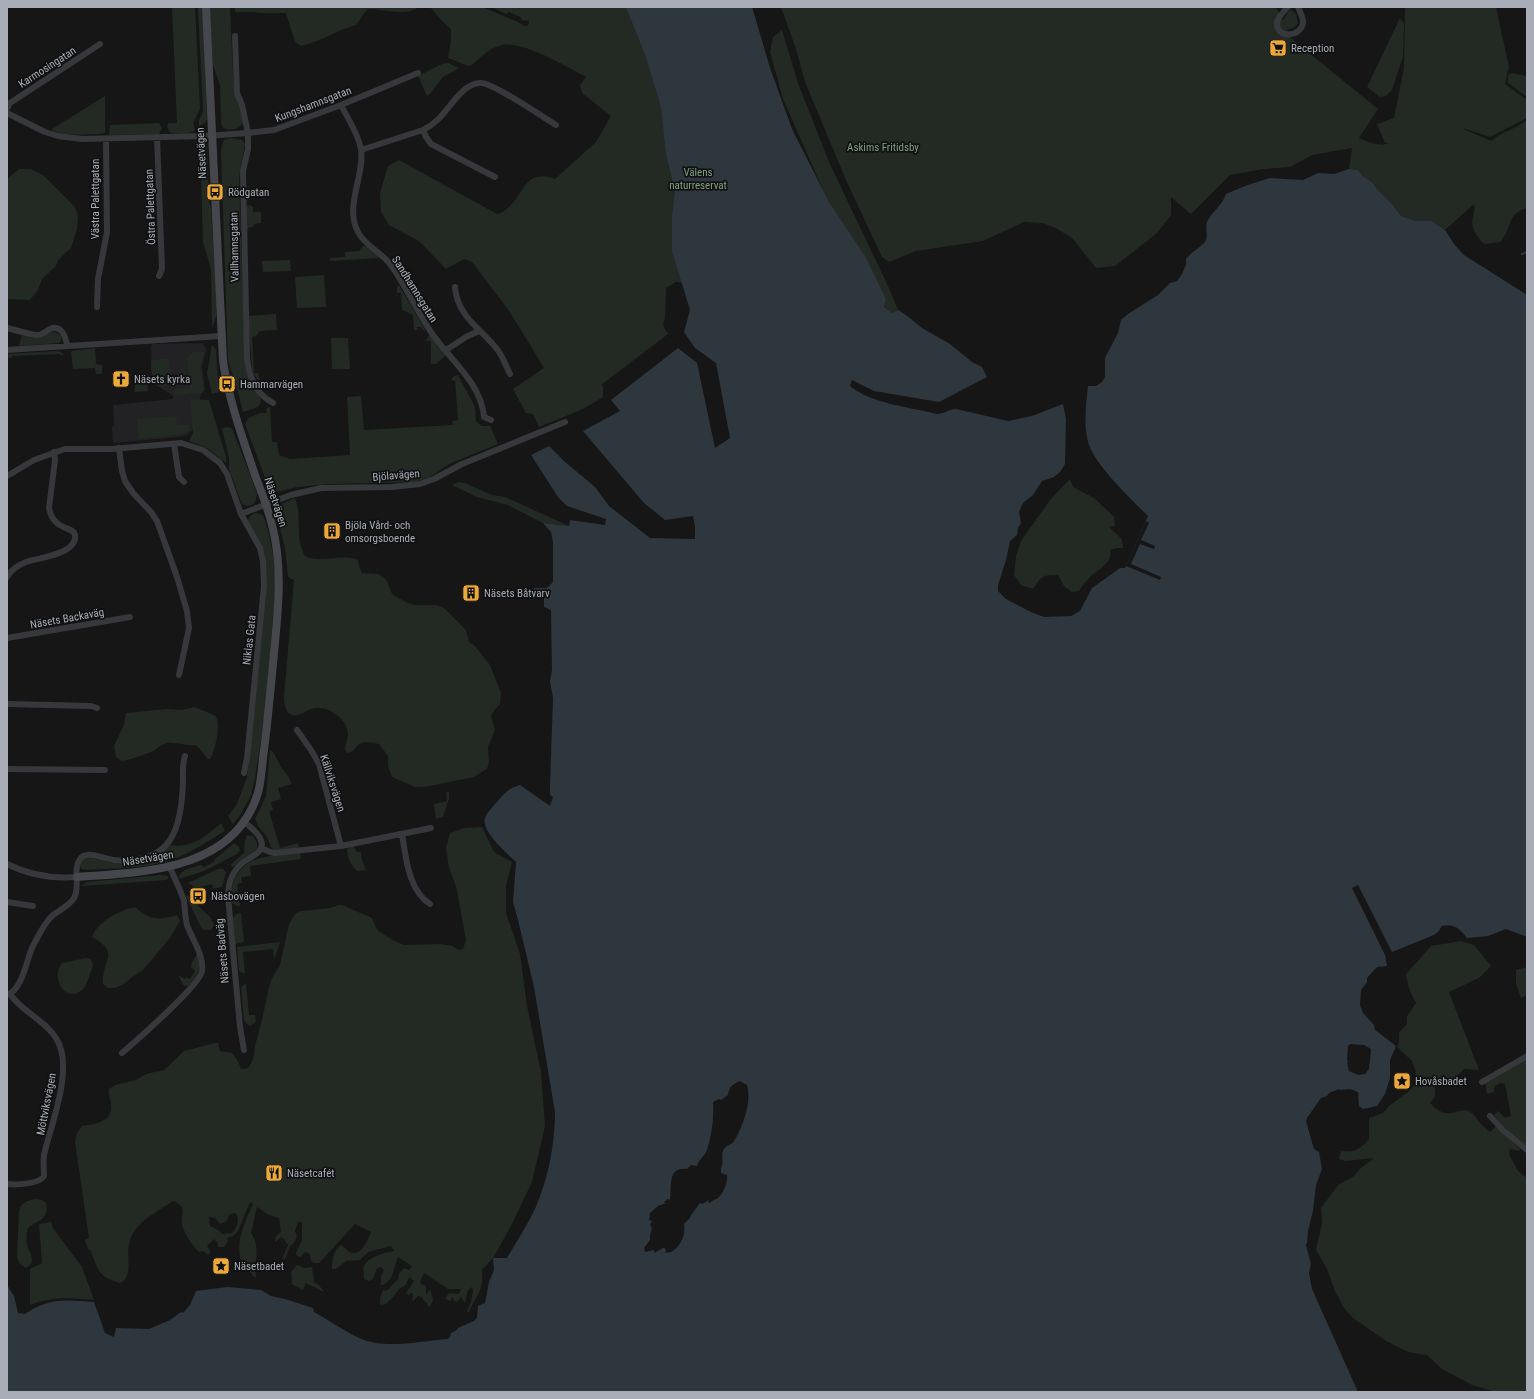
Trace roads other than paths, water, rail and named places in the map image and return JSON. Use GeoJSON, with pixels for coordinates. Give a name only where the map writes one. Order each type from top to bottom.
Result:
{"type":"FeatureCollection","features":[{"type":"Feature","properties":{"kind":"street","name":"Näsetvägen"},"geometry":{"type":"LineString","coordinates":[[77,877],[137,872],[170,867],[209,852],[222,844],[245,822],[256,800],[260,779],[268,722],[279,587],[279,563],[277,546],[266,505],[232,404],[224,372],[221,336],[206,7]]}},
{"type":"Feature","properties":{"kind":"street"},"geometry":{"type":"LineString","coordinates":[[1288,7],[1277,20],[1277,24],[1278,30],[1281,33],[1289,35],[1297,32],[1302,26],[1302,19],[1298,7]]}},
{"type":"Feature","properties":{"kind":"street","name":"Vallhamnsgatan"},"geometry":{"type":"LineString","coordinates":[[235,36],[237,93],[242,105],[248,133],[248,149],[243,171],[247,358],[252,382],[266,399],[273,403]]}},
{"type":"Feature","properties":{"kind":"street","name":"Karmosingatan"},"geometry":{"type":"LineString","coordinates":[[7,108],[10,103],[100,44]]}},
{"type":"Feature","properties":{"kind":"street","name":"Kungshamnsgatan"},"geometry":{"type":"LineString","coordinates":[[212,135],[274,130],[341,105],[418,73]]}},
{"type":"Feature","properties":{"kind":"street"},"geometry":{"type":"LineString","coordinates":[[361,150],[423,130],[439,120],[461,92],[468,86],[482,83],[496,88],[556,125]]}},
{"type":"Feature","properties":{"kind":"street","name":"Sandhamnsgatan"},"geometry":{"type":"LineString","coordinates":[[341,105],[356,134],[361,150],[353,213],[358,233],[364,241],[389,264],[437,342],[446,350],[466,374],[483,407],[484,417],[490,420]]}},
{"type":"Feature","properties":{"kind":"street"},"geometry":{"type":"LineString","coordinates":[[7,113],[36,128],[58,136],[82,139],[212,135]]}},
{"type":"Feature","properties":{"kind":"street"},"geometry":{"type":"LineString","coordinates":[[423,130],[431,144],[495,177]]}},
{"type":"Feature","properties":{"kind":"street","name":"Östra Palettgatan"},"geometry":{"type":"LineString","coordinates":[[157,137],[162,269],[159,276]]}},
{"type":"Feature","properties":{"kind":"street","name":"Västra Palettgatan"},"geometry":{"type":"LineString","coordinates":[[97,307],[98,280],[107,232],[106,139]]}},
{"type":"Feature","properties":{"kind":"street"},"geometry":{"type":"LineString","coordinates":[[455,287],[457,301],[461,310],[498,350],[510,374]]}},
{"type":"Feature","properties":{"kind":"street"},"geometry":{"type":"LineString","coordinates":[[7,328],[36,335],[43,334],[51,329],[59,329],[64,332],[67,346]]}},
{"type":"Feature","properties":{"kind":"street"},"geometry":{"type":"LineString","coordinates":[[446,350],[455,343],[479,331]]}},
{"type":"Feature","properties":{"kind":"street"},"geometry":{"type":"LineString","coordinates":[[7,350],[221,336]]}},
{"type":"Feature","properties":{"kind":"street","name":"Bjölavägen"},"geometry":{"type":"LineString","coordinates":[[241,514],[291,495],[321,488],[392,487],[420,484],[434,480],[462,464],[566,422]]}},
{"type":"Feature","properties":{"kind":"street","name":"Niklas Gata"},"geometry":{"type":"LineString","coordinates":[[7,476],[34,460],[54,452],[73,448],[104,450],[181,443],[198,447],[209,453],[220,463],[227,474],[241,514],[260,548],[263,562],[264,586],[247,758],[244,773]]}},
{"type":"Feature","properties":{"kind":"street"},"geometry":{"type":"LineString","coordinates":[[174,444],[180,477],[184,482]]}},
{"type":"Feature","properties":{"kind":"street"},"geometry":{"type":"LineString","coordinates":[[119,448],[125,481],[133,493],[151,512],[157,521],[178,577],[187,612],[189,628],[179,676]]}},
{"type":"Feature","properties":{"kind":"street"},"geometry":{"type":"LineString","coordinates":[[7,577],[11,571],[21,565],[55,556],[73,543],[75,538],[74,533],[71,530],[61,527],[54,521],[49,508],[55,460],[54,452]]}},
{"type":"Feature","properties":{"kind":"street","name":"Näsets Backaväg"},"geometry":{"type":"LineString","coordinates":[[7,638],[130,617]]}},
{"type":"Feature","properties":{"kind":"street"},"geometry":{"type":"LineString","coordinates":[[7,704],[91,706],[97,708]]}},
{"type":"Feature","properties":{"kind":"street","name":"Källviksvägen"},"geometry":{"type":"LineString","coordinates":[[297,730],[319,764],[342,846]]}},
{"type":"Feature","properties":{"kind":"street"},"geometry":{"type":"LineString","coordinates":[[8,994],[16,990],[33,948],[45,924],[74,898],[77,889],[79,860],[86,855],[112,860],[134,860],[155,854],[165,847],[173,835],[178,822],[185,756]]}},
{"type":"Feature","properties":{"kind":"street"},"geometry":{"type":"LineString","coordinates":[[7,769],[106,770]]}},
{"type":"Feature","properties":{"kind":"street"},"geometry":{"type":"LineString","coordinates":[[245,822],[260,837],[261,848],[275,853],[342,846],[431,828]]}},
{"type":"Feature","properties":{"kind":"street"},"geometry":{"type":"LineString","coordinates":[[402,834],[414,883],[422,897],[430,904]]}},
{"type":"Feature","properties":{"kind":"street","name":"Näsets Badväg"},"geometry":{"type":"LineString","coordinates":[[244,1050],[239,1020],[228,908],[228,889],[231,877],[236,870],[241,864],[258,853],[261,848]]}},
{"type":"Feature","properties":{"kind":"street"},"geometry":{"type":"LineString","coordinates":[[7,864],[27,872],[44,876],[63,878],[77,877]]}},
{"type":"Feature","properties":{"kind":"street"},"geometry":{"type":"LineString","coordinates":[[122,1053],[147,1032],[201,977],[201,958],[185,918],[183,899],[170,867]]}},
{"type":"Feature","properties":{"kind":"street"},"geometry":{"type":"LineString","coordinates":[[7,902],[33,906]]}},
{"type":"Feature","properties":{"kind":"street","name":"Möttviksvägen"},"geometry":{"type":"LineString","coordinates":[[7,1184],[38,1181],[43,1179],[44,1155],[54,1121],[63,1072],[62,1054],[56,1037],[8,994]]}},
{"type":"Feature","properties":{"kind":"street"},"geometry":{"type":"LineString","coordinates":[[1482,1082],[1527,1056]]}},
{"type":"Feature","properties":{"kind":"street"},"geometry":{"type":"LineString","coordinates":[[1490,1116],[1504,1132],[1527,1150]]}},
{"type":"Feature","properties":{"kind":"waterway"},"geometry":{"type":"LineString","coordinates":[[1522,254],[1527,252]]}},
{"type":"Feature","properties":{"kind":"place","name":"Reception"},"geometry":{"type":"Point","coordinates":[1278,48]}},
{"type":"Feature","properties":{"kind":"place","name":"Rödgatan"},"geometry":{"type":"Point","coordinates":[215,192]}},
{"type":"Feature","properties":{"kind":"place","name":"Näsets kyrka"},"geometry":{"type":"Point","coordinates":[121,379]}},
{"type":"Feature","properties":{"kind":"place","name":"Hammarvägen"},"geometry":{"type":"Point","coordinates":[227,384]}},
{"type":"Feature","properties":{"kind":"place","name":"Bjöla Vård- och omsorgsboende"},"geometry":{"type":"Point","coordinates":[332,531]}},
{"type":"Feature","properties":{"kind":"place","name":"Näsets Båtvarv"},"geometry":{"type":"Point","coordinates":[471,593]}},
{"type":"Feature","properties":{"kind":"place","name":"Näsbovägen"},"geometry":{"type":"Point","coordinates":[198,896]}},
{"type":"Feature","properties":{"kind":"place","name":"Hovåsbadet"},"geometry":{"type":"Point","coordinates":[1402,1081]}},
{"type":"Feature","properties":{"kind":"place","name":"Näsetcafét"},"geometry":{"type":"Point","coordinates":[274,1173]}},
{"type":"Feature","properties":{"kind":"place","name":"Näsetbadet"},"geometry":{"type":"Point","coordinates":[221,1266]}},
{"type":"Feature","properties":{"kind":"park label","name":"Askims Fritidsby"},"geometry":{"type":"Point","coordinates":[883,147]}},
{"type":"Feature","properties":{"kind":"park label","name":"Välens naturreservat"},"geometry":{"type":"Point","coordinates":[698,178]}}]}
